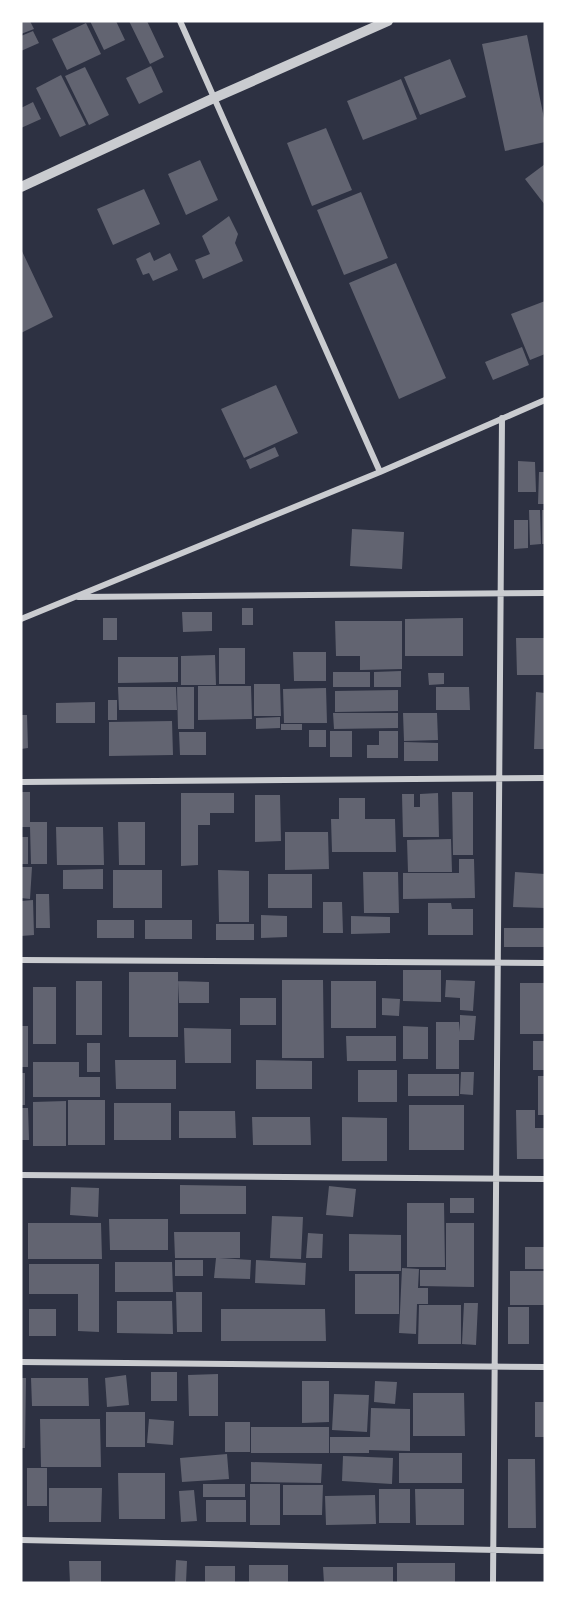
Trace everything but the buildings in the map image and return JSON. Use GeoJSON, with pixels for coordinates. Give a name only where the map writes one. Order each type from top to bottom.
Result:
{"type":"FeatureCollection","features":[{"type":"Feature","properties":{"kind":"street"},"geometry":{"type":"LineString","coordinates":[[180,21],[380,472]]}},
{"type":"Feature","properties":{"kind":"street"},"geometry":{"type":"LineString","coordinates":[[21,187],[388,21]]}},
{"type":"Feature","properties":{"kind":"street"},"geometry":{"type":"LineString","coordinates":[[21,619],[380,472],[545,400]]}},
{"type":"Feature","properties":{"kind":"street"},"geometry":{"type":"LineString","coordinates":[[493,1583],[502,418]]}},
{"type":"Feature","properties":{"kind":"street"},"geometry":{"type":"LineString","coordinates":[[75,597],[545,593]]}},
{"type":"Feature","properties":{"kind":"street"},"geometry":{"type":"LineString","coordinates":[[21,782],[545,778]]}},
{"type":"Feature","properties":{"kind":"street"},"geometry":{"type":"LineString","coordinates":[[21,960],[545,963]]}},
{"type":"Feature","properties":{"kind":"street"},"geometry":{"type":"LineString","coordinates":[[21,1175],[545,1179]]}},
{"type":"Feature","properties":{"kind":"street"},"geometry":{"type":"LineString","coordinates":[[21,1362],[545,1367]]}},
{"type":"Feature","properties":{"kind":"street"},"geometry":{"type":"LineString","coordinates":[[21,1540],[545,1551]]}}]}
